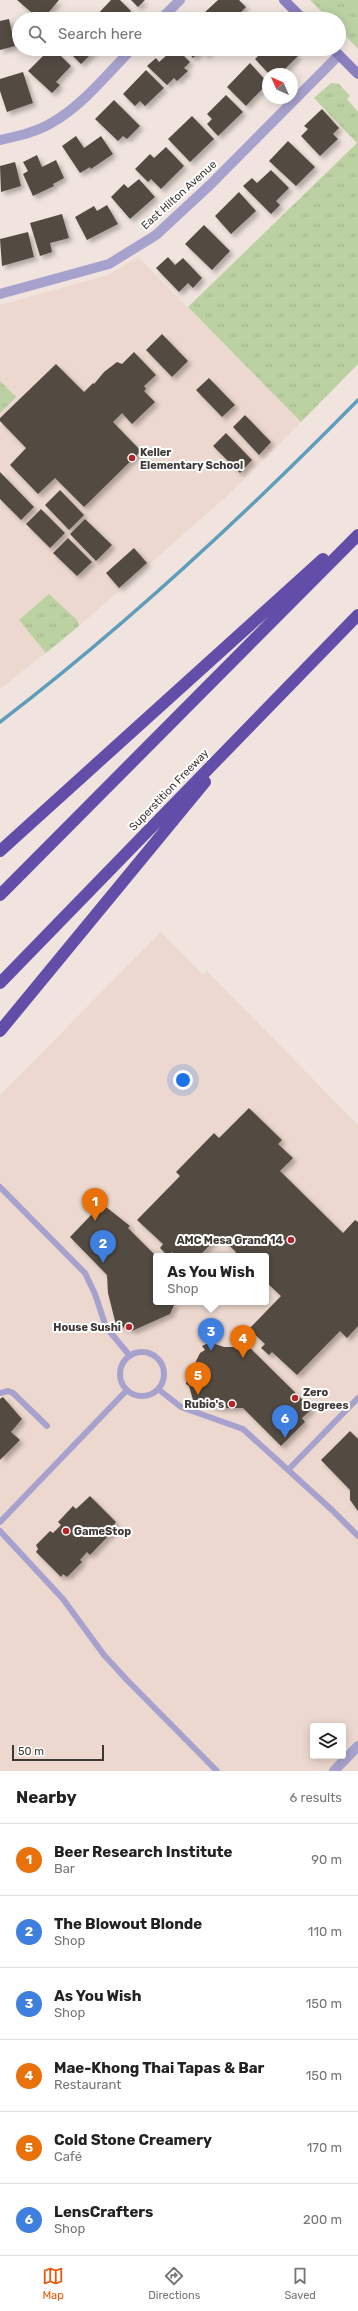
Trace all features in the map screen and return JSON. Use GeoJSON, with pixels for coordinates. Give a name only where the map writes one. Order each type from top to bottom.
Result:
{"type":"FeatureCollection","features":[{"type":"Feature","properties":{"kind":"highway"},"geometry":{"type":"LineString","coordinates":[[0,851],[358,527]]}},
{"type":"Feature","properties":{"kind":"highway"},"geometry":{"type":"LineString","coordinates":[[0,895],[358,535]]}},
{"type":"Feature","properties":{"kind":"highway","name":"Superstition Freeway"},"geometry":{"type":"LineString","coordinates":[[0,983],[358,615]]}},
{"type":"Feature","properties":{"kind":"highway"},"geometry":{"type":"LineString","coordinates":[[0,1031],[260,715]]}},
{"type":"Feature","properties":{"kind":"street"},"geometry":{"type":"LineString","coordinates":[[168,12],[180,0]]}},
{"type":"Feature","properties":{"kind":"street"},"geometry":{"type":"LineString","coordinates":[[284,0],[296,12]]}},
{"type":"Feature","properties":{"kind":"street"},"geometry":{"type":"LineString","coordinates":[[0,140],[26,134],[52,123],[74,107],[125,56]]}},
{"type":"Feature","properties":{"kind":"street","name":"East Hilton Avenue"},"geometry":{"type":"LineString","coordinates":[[0,294],[109,264],[156,235],[210,185],[332,56]]}},
{"type":"Feature","properties":{"kind":"street"},"geometry":{"type":"LineString","coordinates":[[340,56],[358,74]]}},
{"type":"Feature","properties":{"kind":"street"},"geometry":{"type":"LineString","coordinates":[[334,1771],[358,1746]]}},
{"type":"Feature","properties":{"kind":"lane"},"geometry":{"type":"LineString","coordinates":[[0,1187],[85,1273],[95,1294],[106,1327],[130,1356]]}},
{"type":"Feature","properties":{"kind":"lane"},"geometry":{"type":"LineString","coordinates":[[143,1352],[156,1357],[164,1369],[164,1376],[158,1389],[147,1396],[133,1394],[128,1390],[121,1379],[121,1373],[122,1366],[130,1356],[143,1352]]}},
{"type":"Feature","properties":{"kind":"lane"},"geometry":{"type":"LineString","coordinates":[[158,1389],[181,1407],[243,1429],[358,1536]]}},
{"type":"Feature","properties":{"kind":"lane"},"geometry":{"type":"LineString","coordinates":[[0,1522],[128,1390]]}},
{"type":"Feature","properties":{"kind":"lane"},"geometry":{"type":"LineString","coordinates":[[0,1393],[8,1391],[13,1393],[47,1426]]}},
{"type":"Feature","properties":{"kind":"lane"},"geometry":{"type":"LineString","coordinates":[[288,1470],[358,1398]]}},
{"type":"Feature","properties":{"kind":"lane"},"geometry":{"type":"LineString","coordinates":[[0,1531],[63,1599],[104,1655],[217,1771]]}},
{"type":"Feature","properties":{"kind":"shaded area","name":"Keller Elementary School"},"geometry":{"type":"Polygon","coordinates":[[[138,257],[301,422],[228,495],[79,626],[0,689],[0,305],[108,275],[138,257]]]}},
{"type":"Feature","properties":{"kind":"shaded area"},"geometry":{"type":"Polygon","coordinates":[[[161,932],[203,975],[207,971],[358,1125],[358,1771],[0,1771],[0,1095],[161,932]]]}},
{"type":"Feature","properties":{"kind":"green space"},"geometry":{"type":"Polygon","coordinates":[[[310,0],[358,0],[358,49],[346,36],[346,12],[322,12],[310,0]]]}},
{"type":"Feature","properties":{"kind":"green space"},"geometry":{"type":"Polygon","coordinates":[[[331,83],[339,84],[350,96],[347,99],[358,112],[358,364],[301,422],[188,307],[357,143],[314,98],[331,83]]]}},
{"type":"Feature","properties":{"kind":"green space"},"geometry":{"type":"Polygon","coordinates":[[[0,381],[16,397],[0,413],[0,381]]]}},
{"type":"Feature","properties":{"kind":"green space"},"geometry":{"type":"Polygon","coordinates":[[[49,594],[77,620],[79,626],[46,653],[19,620],[49,594]]]}},
{"type":"Feature","properties":{"kind":"building"},"geometry":{"type":"Polygon","coordinates":[[[17,0],[59,0],[49,12],[31,12],[17,0]]]}},
{"type":"Feature","properties":{"kind":"building"},"geometry":{"type":"Polygon","coordinates":[[[111,0],[120,0],[131,11],[130,12],[100,12],[111,0]]]}},
{"type":"Feature","properties":{"kind":"building"},"geometry":{"type":"Polygon","coordinates":[[[131,0],[145,0],[138,7],[131,0]]]}},
{"type":"Feature","properties":{"kind":"building"},"geometry":{"type":"Polygon","coordinates":[[[218,0],[239,0],[246,7],[241,12],[205,12],[218,0]]]}},
{"type":"Feature","properties":{"kind":"building"},"geometry":{"type":"Polygon","coordinates":[[[9,19],[12,32],[12,47],[0,50],[0,21],[9,19]]]}},
{"type":"Feature","properties":{"kind":"building"},"geometry":{"type":"Polygon","coordinates":[[[43,56],[61,56],[71,66],[56,82],[60,85],[52,93],[28,71],[43,56]]]}},
{"type":"Feature","properties":{"kind":"building"},"geometry":{"type":"Polygon","coordinates":[[[73,56],[89,56],[81,64],[73,56]]]}},
{"type":"Feature","properties":{"kind":"building"},"geometry":{"type":"Polygon","coordinates":[[[166,56],[184,56],[190,62],[184,68],[188,71],[177,81],[174,78],[167,85],[147,66],[156,58],[159,62],[166,56]]]}},
{"type":"Feature","properties":{"kind":"building"},"geometry":{"type":"Polygon","coordinates":[[[258,56],[298,56],[286,68],[263,68],[255,59],[258,56]]]}},
{"type":"Feature","properties":{"kind":"building"},"geometry":{"type":"Polygon","coordinates":[[[250,63],[262,76],[262,89],[246,106],[227,87],[250,63]]]}},
{"type":"Feature","properties":{"kind":"building"},"geometry":{"type":"Polygon","coordinates":[[[146,70],[164,88],[145,106],[140,101],[135,106],[123,94],[146,70]]]}},
{"type":"Feature","properties":{"kind":"building"},"geometry":{"type":"Polygon","coordinates":[[[23,72],[33,103],[7,112],[0,91],[0,79],[23,72]]]}},
{"type":"Feature","properties":{"kind":"building"},"geometry":{"type":"Polygon","coordinates":[[[226,95],[243,112],[218,136],[207,124],[212,119],[207,114],[226,95]]]}},
{"type":"Feature","properties":{"kind":"building"},"geometry":{"type":"Polygon","coordinates":[[[114,100],[140,126],[127,139],[123,136],[118,141],[95,119],[114,100]]]}},
{"type":"Feature","properties":{"kind":"building"},"geometry":{"type":"Polygon","coordinates":[[[322,109],[339,128],[333,134],[338,139],[320,156],[301,136],[308,129],[304,126],[322,109]]]}},
{"type":"Feature","properties":{"kind":"building"},"geometry":{"type":"Polygon","coordinates":[[[192,116],[214,139],[190,162],[168,139],[192,116]]]}},
{"type":"Feature","properties":{"kind":"building"},"geometry":{"type":"Polygon","coordinates":[[[76,136],[84,148],[101,136],[113,154],[91,169],[90,167],[80,173],[62,146],[76,136]]]}},
{"type":"Feature","properties":{"kind":"building"},"geometry":{"type":"Polygon","coordinates":[[[288,141],[315,167],[296,186],[269,161],[288,141]]]}},
{"type":"Feature","properties":{"kind":"building"},"geometry":{"type":"Polygon","coordinates":[[[166,147],[184,166],[161,189],[151,179],[148,182],[135,169],[150,154],[154,158],[166,147]]]}},
{"type":"Feature","properties":{"kind":"building"},"geometry":{"type":"Polygon","coordinates":[[[37,155],[42,167],[56,160],[64,178],[53,184],[54,186],[33,196],[23,174],[28,171],[23,162],[37,155]]]}},
{"type":"Feature","properties":{"kind":"building"},"geometry":{"type":"Polygon","coordinates":[[[15,162],[21,186],[1,192],[0,166],[15,162]]]}},
{"type":"Feature","properties":{"kind":"building"},"geometry":{"type":"Polygon","coordinates":[[[271,170],[289,188],[276,201],[280,205],[271,214],[243,186],[252,178],[257,183],[271,170]]]}},
{"type":"Feature","properties":{"kind":"building"},"geometry":{"type":"Polygon","coordinates":[[[139,179],[155,197],[130,219],[111,197],[124,184],[128,188],[139,179]]]}},
{"type":"Feature","properties":{"kind":"building"},"geometry":{"type":"Polygon","coordinates":[[[239,192],[256,211],[231,234],[215,216],[239,192]]]}},
{"type":"Feature","properties":{"kind":"building"},"geometry":{"type":"Polygon","coordinates":[[[107,205],[118,224],[87,240],[75,217],[94,206],[97,211],[107,205]]]}},
{"type":"Feature","properties":{"kind":"building"},"geometry":{"type":"Polygon","coordinates":[[[62,214],[69,238],[50,243],[52,252],[40,256],[30,223],[62,214]]]}},
{"type":"Feature","properties":{"kind":"building"},"geometry":{"type":"Polygon","coordinates":[[[204,225],[230,251],[212,270],[185,244],[204,225]]]}},
{"type":"Feature","properties":{"kind":"building"},"geometry":{"type":"Polygon","coordinates":[[[28,232],[34,257],[2,266],[0,239],[28,232]]]}},
{"type":"Feature","properties":{"kind":"building"},"geometry":{"type":"Polygon","coordinates":[[[168,257],[175,265],[183,258],[202,278],[193,288],[188,283],[179,292],[156,268],[168,257]]]}},
{"type":"Feature","properties":{"kind":"building"},"geometry":{"type":"Polygon","coordinates":[[[162,334],[188,361],[172,377],[146,350],[162,334]]]}},
{"type":"Feature","properties":{"kind":"building"},"geometry":{"type":"Polygon","coordinates":[[[134,352],[156,375],[144,386],[146,389],[144,391],[155,402],[132,424],[122,413],[113,422],[141,451],[84,507],[55,478],[38,494],[10,465],[26,448],[0,421],[0,418],[56,364],[84,392],[93,383],[94,384],[104,372],[117,362],[122,364],[134,352]]]}},
{"type":"Feature","properties":{"kind":"building"},"geometry":{"type":"Polygon","coordinates":[[[209,378],[235,405],[222,417],[196,390],[209,378]]]}},
{"type":"Feature","properties":{"kind":"building"},"geometry":{"type":"Polygon","coordinates":[[[245,415],[271,442],[259,455],[233,427],[245,415]]]}},
{"type":"Feature","properties":{"kind":"building"},"geometry":{"type":"Polygon","coordinates":[[[226,433],[252,460],[240,473],[213,446],[226,433]]]}},
{"type":"Feature","properties":{"kind":"building"},"geometry":{"type":"Polygon","coordinates":[[[0,472],[34,507],[21,520],[0,499],[0,472]]]}},
{"type":"Feature","properties":{"kind":"building"},"geometry":{"type":"Polygon","coordinates":[[[60,490],[84,515],[69,530],[45,505],[60,490]]]}},
{"type":"Feature","properties":{"kind":"building"},"geometry":{"type":"Polygon","coordinates":[[[41,509],[65,533],[50,548],[26,524],[41,509]]]}},
{"type":"Feature","properties":{"kind":"building"},"geometry":{"type":"Polygon","coordinates":[[[85,519],[112,545],[96,561],[70,534],[85,519]]]}},
{"type":"Feature","properties":{"kind":"building"},"geometry":{"type":"Polygon","coordinates":[[[68,538],[92,562],[77,576],[53,553],[68,538]]]}},
{"type":"Feature","properties":{"kind":"building"},"geometry":{"type":"Polygon","coordinates":[[[134,548],[147,563],[119,588],[106,573],[134,548]]]}},
{"type":"Feature","properties":{"kind":"building","name":"AMC Mesa Grand 14"},"geometry":{"type":"Polygon","coordinates":[[[249,1108],[282,1140],[278,1144],[293,1158],[280,1171],[343,1233],[355,1220],[358,1222],[358,1326],[347,1338],[340,1331],[297,1375],[272,1352],[269,1355],[261,1348],[265,1344],[249,1329],[281,1296],[269,1285],[269,1253],[235,1253],[236,1252],[219,1236],[202,1253],[165,1253],[160,1248],[163,1244],[137,1220],[180,1176],[176,1172],[214,1133],[219,1138],[249,1108]]]}},
{"type":"Feature","properties":{"kind":"building"},"geometry":{"type":"Polygon","coordinates":[[[106,1207],[130,1226],[128,1228],[153,1253],[153,1305],[174,1305],[170,1314],[132,1331],[130,1328],[125,1329],[120,1324],[116,1325],[108,1293],[107,1275],[70,1237],[93,1213],[96,1216],[106,1207]]]}},
{"type":"Feature","properties":{"kind":"building"},"geometry":{"type":"Polygon","coordinates":[[[214,1340],[215,1344],[224,1347],[249,1347],[312,1409],[302,1418],[305,1422],[281,1446],[243,1408],[219,1408],[193,1400],[189,1386],[186,1384],[187,1379],[200,1353],[205,1350],[202,1346],[214,1340]]]}},
{"type":"Feature","properties":{"kind":"building"},"geometry":{"type":"Polygon","coordinates":[[[3,1397],[22,1419],[11,1432],[20,1440],[0,1460],[0,1399],[3,1397]]]}},
{"type":"Feature","properties":{"kind":"building"},"geometry":{"type":"Polygon","coordinates":[[[350,1431],[358,1439],[358,1511],[350,1500],[350,1490],[321,1460],[350,1431]]]}},
{"type":"Feature","properties":{"kind":"building"},"geometry":{"type":"Polygon","coordinates":[[[90,1496],[116,1522],[113,1526],[116,1528],[90,1555],[87,1552],[80,1560],[82,1562],[67,1577],[63,1574],[61,1577],[36,1552],[38,1549],[36,1545],[50,1531],[53,1533],[61,1525],[58,1522],[73,1506],[76,1509],[90,1496]]]}},
{"type":"Feature","properties":{"kind":"waterway"},"geometry":{"type":"LineString","coordinates":[[0,722],[94,647],[185,567],[229,527],[358,400]]}},
{"type":"Feature","properties":{"kind":"place","name":"Keller Elementary School"},"geometry":{"type":"Point","coordinates":[132,458]}},
{"type":"Feature","properties":{"kind":"place","name":"Beer Research Institute"},"geometry":{"type":"Point","coordinates":[95,1221]}},
{"type":"Feature","properties":{"kind":"place","name":"AMC Mesa Grand 14"},"geometry":{"type":"Point","coordinates":[291,1240]}},
{"type":"Feature","properties":{"kind":"place","name":"The Blowout Blonde"},"geometry":{"type":"Point","coordinates":[103,1263]}},
{"type":"Feature","properties":{"kind":"place","name":"House Sushi"},"geometry":{"type":"Point","coordinates":[129,1327]}},
{"type":"Feature","properties":{"kind":"place","name":"As You Wish"},"geometry":{"type":"Point","coordinates":[211,1351]}},
{"type":"Feature","properties":{"kind":"place","name":"Mae-Khong Thai Tapas & Bar"},"geometry":{"type":"Point","coordinates":[243,1358]}},
{"type":"Feature","properties":{"kind":"place","name":"Cold Stone Creamery"},"geometry":{"type":"Point","coordinates":[198,1395]}},
{"type":"Feature","properties":{"kind":"place","name":"Zero Degrees"},"geometry":{"type":"Point","coordinates":[295,1398]}},
{"type":"Feature","properties":{"kind":"place","name":"Rubio's"},"geometry":{"type":"Point","coordinates":[232,1404]}},
{"type":"Feature","properties":{"kind":"place","name":"LensCrafters"},"geometry":{"type":"Point","coordinates":[285,1438]}},
{"type":"Feature","properties":{"kind":"place","name":"GameStop"},"geometry":{"type":"Point","coordinates":[66,1531]}}]}
